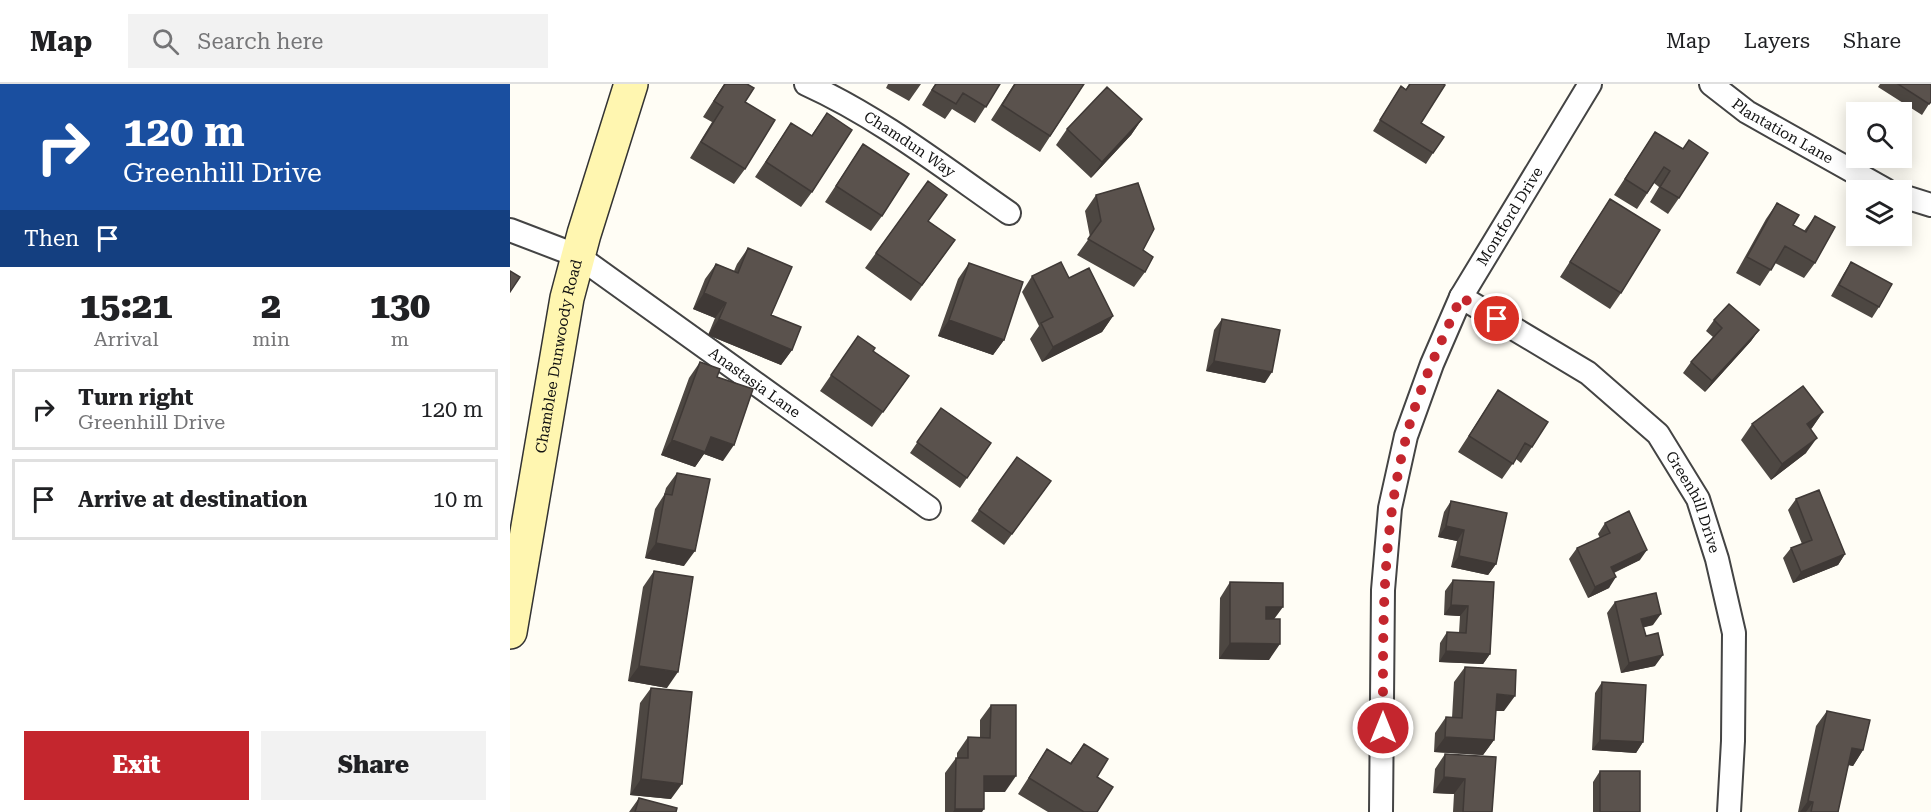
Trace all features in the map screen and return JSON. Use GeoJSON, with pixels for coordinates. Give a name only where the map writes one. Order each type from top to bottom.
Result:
{"type":"FeatureCollection","features":[{"type":"Feature","properties":{"kind":"street","name":"Chamblee Dunwoody Road"},"geometry":{"type":"LineString","coordinates":[[510,632],[567,298],[630,84]]}},
{"type":"Feature","properties":{"kind":"street","name":"Chamdun Way"},"geometry":{"type":"LineString","coordinates":[[806,84],[883,126],[1009,213]]}},
{"type":"Feature","properties":{"kind":"street","name":"Montford Drive"},"geometry":{"type":"LineString","coordinates":[[1381,812],[1383,590],[1390,508],[1406,436],[1432,364],[1461,297],[1590,84]]}},
{"type":"Feature","properties":{"kind":"street","name":"Plantation Lane"},"geometry":{"type":"LineString","coordinates":[[1711,84],[1747,112],[1868,180]]}},
{"type":"Feature","properties":{"kind":"street"},"geometry":{"type":"LineString","coordinates":[[1912,199],[1931,205]]}},
{"type":"Feature","properties":{"kind":"street","name":"Anastasia Lane"},"geometry":{"type":"LineString","coordinates":[[510,230],[578,256],[929,508]]}},
{"type":"Feature","properties":{"kind":"street","name":"Greenhill Drive"},"geometry":{"type":"LineString","coordinates":[[1461,297],[1588,373],[1658,434],[1698,499],[1717,560],[1734,633],[1729,812]]}},
{"type":"Feature","properties":{"kind":"building"},"geometry":{"type":"Polygon","coordinates":[[[725,84],[747,84],[754,88],[745,102],[775,120],[745,169],[701,142],[723,107],[714,101],[725,84]]]}},
{"type":"Feature","properties":{"kind":"building"},"geometry":{"type":"Polygon","coordinates":[[[936,84],[1000,84],[986,107],[963,93],[956,104],[932,90],[936,84]]]}},
{"type":"Feature","properties":{"kind":"building"},"geometry":{"type":"Polygon","coordinates":[[[1015,84],[1084,84],[1050,136],[1002,105],[1015,84]]]}},
{"type":"Feature","properties":{"kind":"building"},"geometry":{"type":"Polygon","coordinates":[[[1410,84],[1445,85],[1421,123],[1444,137],[1433,153],[1380,120],[1401,86],[1406,90],[1410,84]]]}},
{"type":"Feature","properties":{"kind":"building"},"geometry":{"type":"Polygon","coordinates":[[[1898,84],[1931,84],[1931,102],[1929,104],[1898,84]]]}},
{"type":"Feature","properties":{"kind":"building"},"geometry":{"type":"Polygon","coordinates":[[[1107,87],[1142,119],[1102,162],[1067,129],[1107,87]]]}},
{"type":"Feature","properties":{"kind":"building"},"geometry":{"type":"Polygon","coordinates":[[[827,113],[852,130],[812,192],[766,162],[791,123],[812,136],[827,113]]]}},
{"type":"Feature","properties":{"kind":"building"},"geometry":{"type":"Polygon","coordinates":[[[1655,132],[1683,149],[1689,140],[1708,153],[1679,198],[1660,187],[1670,171],[1664,167],[1647,193],[1625,179],[1655,132]]]}},
{"type":"Feature","properties":{"kind":"building"},"geometry":{"type":"Polygon","coordinates":[[[863,144],[909,174],[882,216],[836,186],[863,144]]]}},
{"type":"Feature","properties":{"kind":"building"},"geometry":{"type":"Polygon","coordinates":[[[928,181],[947,195],[928,221],[955,240],[922,285],[876,253],[928,181]]]}},
{"type":"Feature","properties":{"kind":"building"},"geometry":{"type":"Polygon","coordinates":[[[1138,183],[1154,229],[1143,250],[1153,257],[1145,272],[1088,239],[1101,221],[1096,195],[1138,183]]]}},
{"type":"Feature","properties":{"kind":"building"},"geometry":{"type":"Polygon","coordinates":[[[1610,199],[1660,230],[1621,293],[1570,262],[1610,199]]]}},
{"type":"Feature","properties":{"kind":"building"},"geometry":{"type":"Polygon","coordinates":[[[1777,203],[1799,215],[1793,225],[1806,232],[1815,216],[1835,227],[1815,263],[1785,246],[1771,270],[1747,257],[1777,203]]]}},
{"type":"Feature","properties":{"kind":"building"},"geometry":{"type":"Polygon","coordinates":[[[748,248],[792,267],[771,315],[801,327],[792,350],[719,319],[726,303],[704,293],[716,264],[738,273],[748,248]]]}},
{"type":"Feature","properties":{"kind":"building"},"geometry":{"type":"Polygon","coordinates":[[[1061,262],[1069,278],[1089,268],[1113,316],[1053,347],[1041,323],[1053,317],[1032,276],[1061,262]]]}},
{"type":"Feature","properties":{"kind":"building"},"geometry":{"type":"Polygon","coordinates":[[[1851,262],[1892,284],[1879,307],[1839,285],[1851,262]]]}},
{"type":"Feature","properties":{"kind":"building"},"geometry":{"type":"Polygon","coordinates":[[[969,263],[1023,282],[1004,340],[949,320],[969,263]]]}},
{"type":"Feature","properties":{"kind":"building"},"geometry":{"type":"Polygon","coordinates":[[[510,271],[520,277],[510,292],[510,271]]]}},
{"type":"Feature","properties":{"kind":"building"},"geometry":{"type":"Polygon","coordinates":[[[1729,304],[1759,330],[1712,381],[1691,362],[1722,328],[1714,320],[1729,304]]]}},
{"type":"Feature","properties":{"kind":"building"},"geometry":{"type":"Polygon","coordinates":[[[1222,319],[1280,330],[1272,372],[1214,361],[1222,319]]]}},
{"type":"Feature","properties":{"kind":"building"},"geometry":{"type":"Polygon","coordinates":[[[858,336],[875,348],[873,351],[909,376],[883,412],[831,375],[858,336]]]}},
{"type":"Feature","properties":{"kind":"building"},"geometry":{"type":"Polygon","coordinates":[[[700,362],[720,369],[717,377],[753,389],[734,445],[711,437],[705,452],[672,440],[700,362]]]}},
{"type":"Feature","properties":{"kind":"building"},"geometry":{"type":"Polygon","coordinates":[[[1803,386],[1823,412],[1807,424],[1817,438],[1782,464],[1752,424],[1803,386]]]}},
{"type":"Feature","properties":{"kind":"building"},"geometry":{"type":"Polygon","coordinates":[[[1498,390],[1548,422],[1532,447],[1525,443],[1513,464],[1469,436],[1498,390]]]}},
{"type":"Feature","properties":{"kind":"building"},"geometry":{"type":"Polygon","coordinates":[[[941,408],[991,443],[967,478],[917,442],[941,408]]]}},
{"type":"Feature","properties":{"kind":"building"},"geometry":{"type":"Polygon","coordinates":[[[1017,457],[1051,481],[1012,534],[979,510],[1017,457]]]}},
{"type":"Feature","properties":{"kind":"building"},"geometry":{"type":"Polygon","coordinates":[[[677,473],[710,479],[695,551],[656,543],[665,494],[672,495],[677,473]]]}},
{"type":"Feature","properties":{"kind":"building"},"geometry":{"type":"Polygon","coordinates":[[[1819,490],[1845,554],[1801,572],[1791,548],[1812,540],[1796,499],[1819,490]]]}},
{"type":"Feature","properties":{"kind":"building"},"geometry":{"type":"Polygon","coordinates":[[[1451,501],[1507,513],[1496,564],[1459,556],[1464,530],[1446,526],[1451,501]]]}},
{"type":"Feature","properties":{"kind":"building"},"geometry":{"type":"Polygon","coordinates":[[[1629,511],[1647,550],[1611,567],[1616,577],[1595,587],[1577,548],[1610,533],[1605,523],[1629,511]]]}},
{"type":"Feature","properties":{"kind":"building"},"geometry":{"type":"Polygon","coordinates":[[[654,571],[693,577],[678,672],[639,666],[654,571]]]}},
{"type":"Feature","properties":{"kind":"building"},"geometry":{"type":"Polygon","coordinates":[[[1453,580],[1494,582],[1490,654],[1446,651],[1447,632],[1466,633],[1468,606],[1451,605],[1453,580]]]}},
{"type":"Feature","properties":{"kind":"building"},"geometry":{"type":"Polygon","coordinates":[[[1230,582],[1283,583],[1283,607],[1266,607],[1266,619],[1280,619],[1280,644],[1230,643],[1230,582]]]}},
{"type":"Feature","properties":{"kind":"building"},"geometry":{"type":"Polygon","coordinates":[[[1656,593],[1661,614],[1641,619],[1646,636],[1658,633],[1663,655],[1629,663],[1615,602],[1656,593]]]}},
{"type":"Feature","properties":{"kind":"building"},"geometry":{"type":"Polygon","coordinates":[[[1465,667],[1516,670],[1515,696],[1497,694],[1494,740],[1445,737],[1446,717],[1462,718],[1465,667]]]}},
{"type":"Feature","properties":{"kind":"building"},"geometry":{"type":"Polygon","coordinates":[[[1602,682],[1646,685],[1643,742],[1600,740],[1602,682]]]}},
{"type":"Feature","properties":{"kind":"building"},"geometry":{"type":"Polygon","coordinates":[[[651,688],[692,692],[682,784],[641,779],[651,688]]]}},
{"type":"Feature","properties":{"kind":"building"},"geometry":{"type":"Polygon","coordinates":[[[991,705],[1016,705],[1016,776],[984,776],[984,809],[955,809],[956,758],[968,758],[968,737],[990,738],[991,705]]]}},
{"type":"Feature","properties":{"kind":"building"},"geometry":{"type":"Polygon","coordinates":[[[1827,711],[1870,720],[1863,750],[1852,748],[1838,812],[1811,812],[1813,802],[1808,801],[1827,711]]]}},
{"type":"Feature","properties":{"kind":"building"},"geometry":{"type":"Polygon","coordinates":[[[1084,744],[1108,759],[1097,777],[1113,787],[1097,812],[1084,812],[1029,778],[1047,749],[1071,764],[1084,744]]]}},
{"type":"Feature","properties":{"kind":"building"},"geometry":{"type":"Polygon","coordinates":[[[1445,754],[1496,757],[1492,812],[1463,812],[1465,779],[1444,777],[1445,754]]]}},
{"type":"Feature","properties":{"kind":"building"},"geometry":{"type":"Polygon","coordinates":[[[1600,771],[1640,771],[1640,812],[1600,812],[1600,771]]]}},
{"type":"Feature","properties":{"kind":"building"},"geometry":{"type":"Polygon","coordinates":[[[639,798],[677,808],[676,812],[635,812],[639,798]]]}},
{"type":"Feature","properties":{"kind":"route"},"geometry":{"type":"LineString","coordinates":[[1383,728],[1383,590],[1390,508],[1406,436],[1432,364],[1461,297],[1497,319]]}}]}
